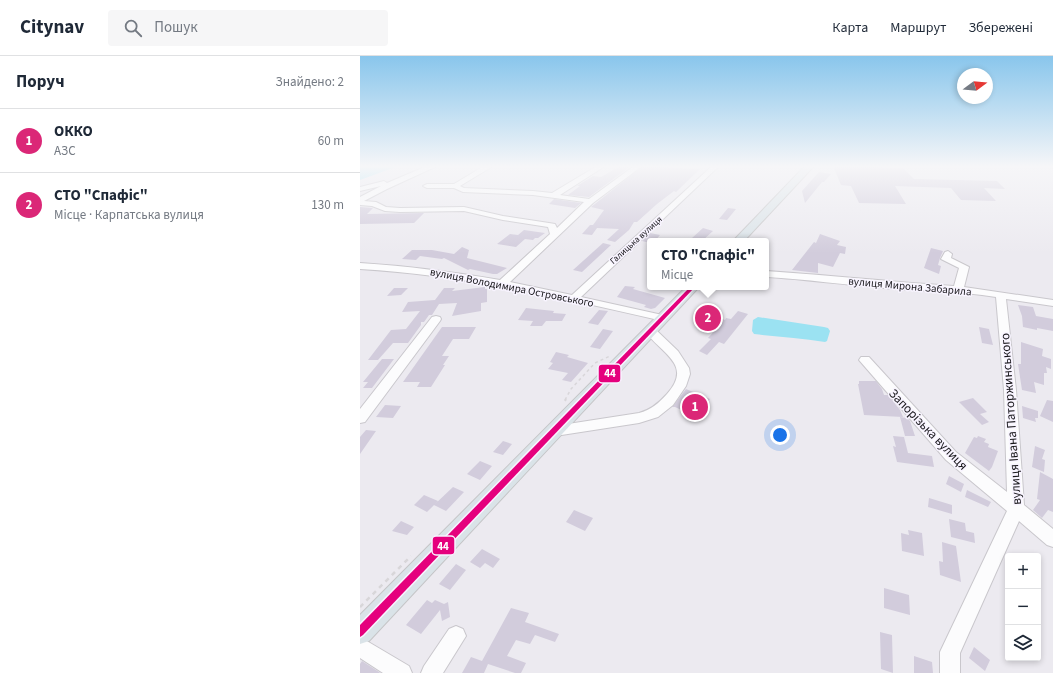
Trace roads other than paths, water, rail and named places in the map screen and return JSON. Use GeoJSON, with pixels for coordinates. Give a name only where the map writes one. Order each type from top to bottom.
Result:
{"type":"FeatureCollection","features":[{"type":"Feature","properties":{"kind":"main road"},"geometry":{"type":"LineString","coordinates":[[741,238],[782,195]]}},
{"type":"Feature","properties":{"kind":"main road"},"geometry":{"type":"LineString","coordinates":[[360,632],[690,290]]}},
{"type":"Feature","properties":{"kind":"street"},"geometry":{"type":"LineString","coordinates":[[360,200],[370,195]]}},
{"type":"Feature","properties":{"kind":"street"},"geometry":{"type":"LineString","coordinates":[[542,195],[590,202]]}},
{"type":"Feature","properties":{"kind":"street"},"geometry":{"type":"LineString","coordinates":[[503,283],[590,202],[600,195]]}},
{"type":"Feature","properties":{"kind":"street","name":"Галицька вулиця"},"geometry":{"type":"LineString","coordinates":[[574,298],[685,195]]}},
{"type":"Feature","properties":{"kind":"street"},"geometry":{"type":"LineString","coordinates":[[360,203],[373,204],[389,209],[470,210],[503,218],[549,224],[552,226],[555,234]]}},
{"type":"Feature","properties":{"kind":"street"},"geometry":{"type":"LineString","coordinates":[[948,254],[946,259],[964,267],[958,289]]}},
{"type":"Feature","properties":{"kind":"street","name":"вулиця Володимира Островського"},"geometry":{"type":"LineString","coordinates":[[360,266],[424,270],[503,283],[574,298],[657,324]]}},
{"type":"Feature","properties":{"kind":"street","name":"вулиця Мирона Забарила"},"geometry":{"type":"LineString","coordinates":[[769,274],[812,277],[884,285],[958,289],[1053,303]]}},
{"type":"Feature","properties":{"kind":"street","name":"вулиця Івана Паторжинського"},"geometry":{"type":"LineString","coordinates":[[950,673],[950,652],[1016,510],[1010,390],[1001,295]]}},
{"type":"Feature","properties":{"kind":"street"},"geometry":{"type":"LineString","coordinates":[[360,418],[436,319]]}},
{"type":"Feature","properties":{"kind":"street"},"geometry":{"type":"LineString","coordinates":[[555,431],[648,416],[666,403],[678,389],[683,379],[683,368],[657,324]]}},
{"type":"Feature","properties":{"kind":"street","name":"Запорізька вулиця"},"geometry":{"type":"LineString","coordinates":[[864,360],[951,456],[1053,539]]}},
{"type":"Feature","properties":{"kind":"street"},"geometry":{"type":"LineString","coordinates":[[431,673],[456,636]]}},
{"type":"Feature","properties":{"kind":"street"},"geometry":{"type":"LineString","coordinates":[[360,647],[402,673]]}},
{"type":"Feature","properties":{"kind":"water"},"geometry":{"type":"Polygon","coordinates":[[[758,317],[824,327],[828,328],[830,331],[827,341],[825,342],[754,334],[752,331],[753,320],[758,317]]]}},
{"type":"Feature","properties":{"kind":"place","name":"СТО \"Спафіс\""},"geometry":{"type":"Point","coordinates":[708,318]}},
{"type":"Feature","properties":{"kind":"place","name":"ОККО"},"geometry":{"type":"Point","coordinates":[695,407]}}]}
